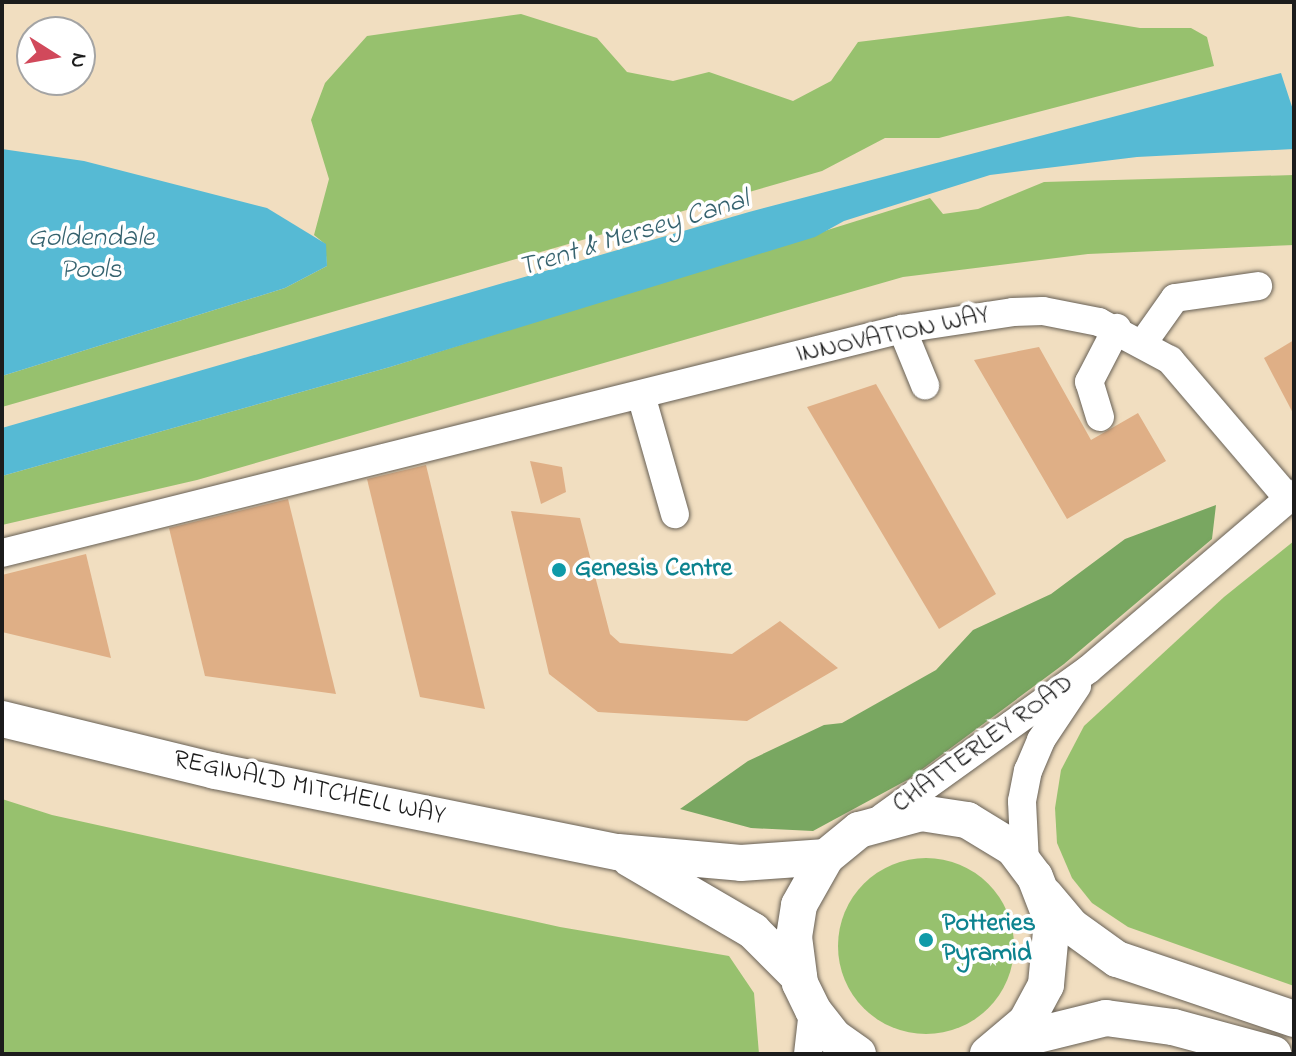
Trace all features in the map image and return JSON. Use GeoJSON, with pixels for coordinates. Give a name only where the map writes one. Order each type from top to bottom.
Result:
{"type":"FeatureCollection","features":[{"type":"Feature","properties":{"kind":"main road","name":"REGINALD MITCHELL WAY"},"geometry":{"type":"LineString","coordinates":[[2,719],[215,771],[618,852],[741,863],[826,857]]}},
{"type":"Feature","properties":{"kind":"main road"},"geometry":{"type":"LineString","coordinates":[[858,1054],[834,1037],[813,1010],[799,977],[794,937],[799,905],[826,857],[879,821],[921,813],[967,820],[988,830],[1025,863],[1044,894],[1071,926],[1117,959],[1294,1019]]}},
{"type":"Feature","properties":{"kind":"main road","name":"REGINALD MITCHELL WAY"},"geometry":{"type":"LineString","coordinates":[[618,852],[753,931],[799,977]]}},
{"type":"Feature","properties":{"kind":"main road"},"geometry":{"type":"LineString","coordinates":[[996,1048],[1026,1022],[1051,965],[1052,921],[1044,894]]}},
{"type":"Feature","properties":{"kind":"main road"},"geometry":{"type":"LineString","coordinates":[[996,1048],[1073,1024],[1120,1019],[1273,1054]]}},
{"type":"Feature","properties":{"kind":"street"},"geometry":{"type":"LineString","coordinates":[[1143,343],[1175,298],[1258,286]]}},
{"type":"Feature","properties":{"kind":"street","name":"INNOVATION WAY"},"geometry":{"type":"LineString","coordinates":[[2,553],[902,329],[1043,311],[1117,328],[1170,360],[1217,408],[1291,496]]}},
{"type":"Feature","properties":{"kind":"street"},"geometry":{"type":"LineString","coordinates":[[1100,417],[1089,382],[1117,328]]}},
{"type":"Feature","properties":{"kind":"street"},"geometry":{"type":"LineString","coordinates":[[902,329],[925,385]]}},
{"type":"Feature","properties":{"kind":"street"},"geometry":{"type":"LineString","coordinates":[[641,395],[675,514]]}},
{"type":"Feature","properties":{"kind":"street","name":"CHATTERLEY ROAD"},"geometry":{"type":"LineString","coordinates":[[879,821],[1089,669],[1291,496]]}},
{"type":"Feature","properties":{"kind":"street","name":"CHATTERLEY ROAD"},"geometry":{"type":"LineString","coordinates":[[1025,863],[1022,801],[1028,771],[1041,740],[1089,669]]}},
{"type":"Feature","properties":{"kind":"street"},"geometry":{"type":"LineString","coordinates":[[808,1054],[813,1010]]}},
{"type":"Feature","properties":{"kind":"green space"},"geometry":{"type":"Polygon","coordinates":[[[521,14],[597,38],[627,72],[673,81],[709,72],[793,101],[831,81],[858,42],[1068,16],[1140,28],[1191,28],[1207,37],[1214,66],[939,138],[885,138],[822,171],[2,407],[2,376],[285,288],[327,266],[325,244],[314,235],[329,179],[311,120],[325,83],[367,36],[521,14]]]}},
{"type":"Feature","properties":{"kind":"green space"},"geometry":{"type":"Polygon","coordinates":[[[1294,175],[1294,245],[1088,254],[903,277],[197,480],[2,525],[2,476],[390,367],[930,198],[943,214],[978,209],[1044,182],[1294,175]]]}},
{"type":"Feature","properties":{"kind":"green space"},"geometry":{"type":"Polygon","coordinates":[[[1216,505],[1212,539],[1064,664],[909,779],[813,831],[751,828],[680,809],[748,761],[824,725],[842,723],[936,670],[973,630],[1051,594],[1125,539],[1216,505]]]}},
{"type":"Feature","properties":{"kind":"green space"},"geometry":{"type":"Polygon","coordinates":[[[1294,541],[1294,986],[1128,927],[1092,903],[1072,878],[1057,843],[1055,808],[1061,770],[1084,726],[1224,597],[1294,541]]]}},
{"type":"Feature","properties":{"kind":"green space"},"geometry":{"type":"Polygon","coordinates":[[[2,799],[52,815],[560,927],[729,956],[754,993],[759,1054],[2,1054],[2,799]]]}},
{"type":"Feature","properties":{"kind":"green space"},"geometry":{"type":"Polygon","coordinates":[[[926,858],[959,865],[988,884],[1007,913],[1014,946],[1007,979],[988,1008],[959,1027],[926,1034],[893,1027],[864,1008],[845,979],[838,946],[845,913],[864,884],[893,865],[926,858]]]}},
{"type":"Feature","properties":{"kind":"water"},"geometry":{"type":"Polygon","coordinates":[[[1281,73],[1294,113],[1294,149],[1137,157],[990,175],[844,221],[815,237],[390,367],[2,476],[2,428],[749,212],[1281,73]]]}},
{"type":"Feature","properties":{"kind":"water","name":"Goldendale Pools"},"geometry":{"type":"Polygon","coordinates":[[[2,149],[84,161],[267,208],[326,244],[327,266],[285,288],[2,376],[2,149]]]}},
{"type":"Feature","properties":{"kind":"building"},"geometry":{"type":"Polygon","coordinates":[[[1294,340],[1294,415],[1264,358],[1294,340]]]}},
{"type":"Feature","properties":{"kind":"building"},"geometry":{"type":"Polygon","coordinates":[[[1039,347],[1091,440],[1138,413],[1166,461],[1067,519],[974,360],[1039,347]]]}},
{"type":"Feature","properties":{"kind":"building"},"geometry":{"type":"Polygon","coordinates":[[[876,384],[996,594],[939,629],[807,407],[876,384]]]}},
{"type":"Feature","properties":{"kind":"building"},"geometry":{"type":"Polygon","coordinates":[[[530,461],[562,467],[566,492],[541,504],[530,461]]]}},
{"type":"Feature","properties":{"kind":"building"},"geometry":{"type":"Polygon","coordinates":[[[426,465],[485,709],[420,697],[367,479],[426,465]]]}},
{"type":"Feature","properties":{"kind":"building"},"geometry":{"type":"Polygon","coordinates":[[[288,499],[336,694],[205,676],[169,528],[288,499]]]}},
{"type":"Feature","properties":{"kind":"building","name":"Genesis Centre"},"geometry":{"type":"Polygon","coordinates":[[[511,511],[580,518],[610,634],[620,643],[732,654],[780,621],[838,668],[747,721],[598,712],[549,674],[511,511]]]}},
{"type":"Feature","properties":{"kind":"building"},"geometry":{"type":"Polygon","coordinates":[[[86,554],[111,658],[2,632],[2,575],[86,554]]]}},
{"type":"Feature","properties":{"kind":"place","name":"Genesis Centre"},"geometry":{"type":"Point","coordinates":[559,570]}},
{"type":"Feature","properties":{"kind":"place","name":"Potteries Pyramid"},"geometry":{"type":"Point","coordinates":[926,940]}},
{"type":"Feature","properties":{"kind":"water label","name":"Trent & Mersey Canal"},"geometry":{"type":"Point","coordinates":[634,235]}}]}
